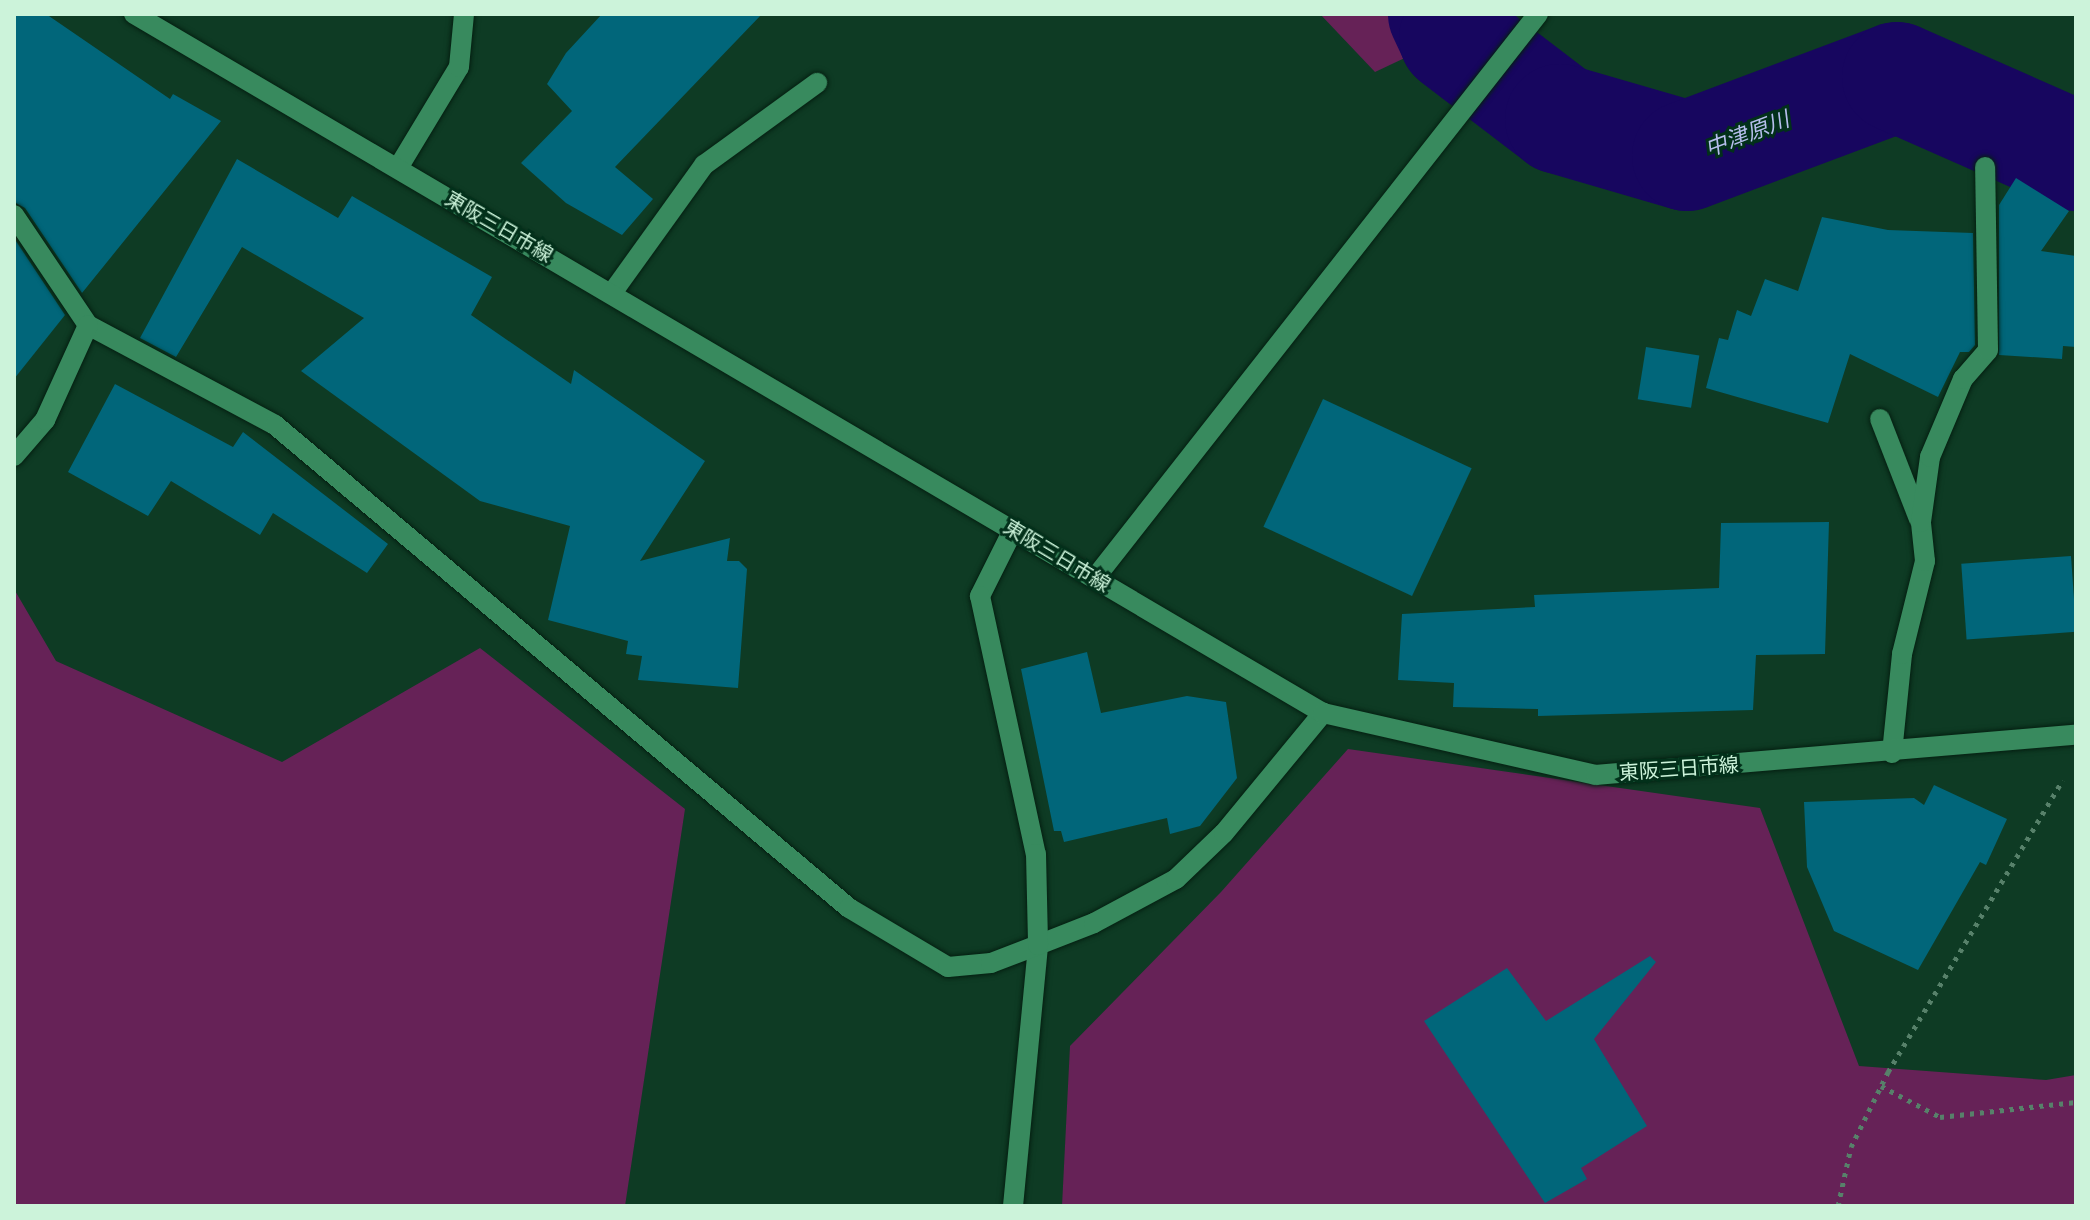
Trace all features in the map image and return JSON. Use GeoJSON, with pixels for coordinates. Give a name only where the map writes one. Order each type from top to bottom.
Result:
{"type":"FeatureCollection","features":[{"type":"Feature","properties":{"kind":"street","name":"東阪三日市線"},"geometry":{"type":"LineString","coordinates":[[134,14],[1323,713],[1596,775],[1892,753],[2076,735]]}},
{"type":"Feature","properties":{"kind":"street"},"geometry":{"type":"LineString","coordinates":[[398,168],[459,67],[464,14]]}},
{"type":"Feature","properties":{"kind":"street"},"geometry":{"type":"LineString","coordinates":[[1095,578],[1538,14]]}},
{"type":"Feature","properties":{"kind":"street"},"geometry":{"type":"LineString","coordinates":[[612,293],[704,165],[817,83]]}},
{"type":"Feature","properties":{"kind":"street"},"geometry":{"type":"LineString","coordinates":[[1892,753],[1902,654],[1925,561],[1921,522],[1930,457],[1945,415],[1963,379],[1988,350],[1985,167]]}},
{"type":"Feature","properties":{"kind":"street"},"geometry":{"type":"LineString","coordinates":[[14,215],[88,325],[275,425],[849,908],[907,946],[948,967],[991,963],[1038,945],[1094,923],[1176,879],[1224,833],[1323,713]]}},
{"type":"Feature","properties":{"kind":"street"},"geometry":{"type":"LineString","coordinates":[[14,456],[45,420],[88,325]]}},
{"type":"Feature","properties":{"kind":"street"},"geometry":{"type":"LineString","coordinates":[[1880,419],[1921,522]]}},
{"type":"Feature","properties":{"kind":"street"},"geometry":{"type":"LineString","coordinates":[[1013,530],[980,596],[1036,854],[1038,945],[1013,1206]]}},
{"type":"Feature","properties":{"kind":"path"},"geometry":{"type":"LineString","coordinates":[[1838,1206],[1851,1147],[1881,1086],[2068,772]]}},
{"type":"Feature","properties":{"kind":"path"},"geometry":{"type":"LineString","coordinates":[[1881,1086],[1940,1117],[2076,1102]]}},
{"type":"Feature","properties":{"kind":"shaded area"},"geometry":{"type":"Polygon","coordinates":[[[1320,14],[1416,14],[1428,47],[1375,72],[1320,14]]]}},
{"type":"Feature","properties":{"kind":"shaded area"},"geometry":{"type":"Polygon","coordinates":[[[14,589],[56,661],[282,762],[480,648],[685,809],[625,1206],[14,1206],[14,589]]]}},
{"type":"Feature","properties":{"kind":"shaded area"},"geometry":{"type":"Polygon","coordinates":[[[1348,749],[1760,808],[1859,1066],[2046,1080],[2076,1075],[2076,1206],[1062,1206],[1070,1046],[1221,892],[1348,749]]]}},
{"type":"Feature","properties":{"kind":"building"},"geometry":{"type":"Polygon","coordinates":[[[14,14],[46,14],[170,99],[173,94],[221,121],[82,293],[25,208],[14,202],[14,14]]]}},
{"type":"Feature","properties":{"kind":"building"},"geometry":{"type":"Polygon","coordinates":[[[602,14],[762,14],[615,167],[653,199],[622,235],[566,203],[521,163],[572,111],[547,84],[566,53],[602,14]]]}},
{"type":"Feature","properties":{"kind":"building"},"geometry":{"type":"Polygon","coordinates":[[[237,159],[338,218],[352,196],[492,277],[471,315],[571,384],[574,370],[705,461],[640,561],[730,538],[727,561],[739,561],[747,569],[738,688],[638,680],[642,656],[626,654],[628,641],[548,620],[570,526],[480,501],[301,371],[364,318],[242,247],[176,357],[140,338],[237,159]]]}},
{"type":"Feature","properties":{"kind":"building"},"geometry":{"type":"Polygon","coordinates":[[[2016,178],[2069,211],[2041,251],[2076,256],[2076,347],[2063,346],[2062,359],[1999,355],[1999,205],[2016,178]]]}},
{"type":"Feature","properties":{"kind":"building"},"geometry":{"type":"Polygon","coordinates":[[[1822,217],[1888,230],[1973,233],[1975,345],[1969,352],[1960,352],[1938,397],[1850,354],[1828,423],[1706,388],[1719,338],[1728,340],[1737,310],[1751,316],[1765,279],[1798,291],[1822,217]]]}},
{"type":"Feature","properties":{"kind":"building"},"geometry":{"type":"Polygon","coordinates":[[[14,238],[65,315],[14,379],[14,238]]]}},
{"type":"Feature","properties":{"kind":"building"},"geometry":{"type":"Polygon","coordinates":[[[1646,347],[1699,355],[1691,408],[1638,399],[1646,347]]]}},
{"type":"Feature","properties":{"kind":"building"},"geometry":{"type":"Polygon","coordinates":[[[115,384],[233,447],[243,432],[388,544],[367,573],[273,513],[260,535],[171,481],[148,516],[68,472],[115,384]]]}},
{"type":"Feature","properties":{"kind":"building"},"geometry":{"type":"Polygon","coordinates":[[[1323,399],[1472,468],[1412,596],[1263,527],[1323,399]]]}},
{"type":"Feature","properties":{"kind":"building"},"geometry":{"type":"Polygon","coordinates":[[[1829,522],[1825,654],[1756,655],[1753,710],[1538,716],[1538,709],[1453,707],[1454,683],[1398,680],[1402,614],[1535,607],[1534,595],[1719,588],[1721,523],[1829,522]]]}},
{"type":"Feature","properties":{"kind":"building"},"geometry":{"type":"Polygon","coordinates":[[[2071,556],[2076,632],[1967,639],[1961,564],[2071,556]]]}},
{"type":"Feature","properties":{"kind":"building"},"geometry":{"type":"Polygon","coordinates":[[[1087,652],[1101,713],[1187,696],[1226,702],[1237,778],[1200,826],[1170,834],[1167,818],[1064,842],[1061,831],[1054,831],[1021,669],[1087,652]]]}},
{"type":"Feature","properties":{"kind":"building"},"geometry":{"type":"Polygon","coordinates":[[[1934,785],[2007,819],[1986,865],[1980,862],[1918,970],[1834,931],[1807,867],[1804,802],[1914,798],[1924,805],[1934,785]]]}},
{"type":"Feature","properties":{"kind":"building"},"geometry":{"type":"Polygon","coordinates":[[[1650,956],[1656,962],[1594,1039],[1647,1126],[1581,1168],[1587,1179],[1545,1203],[1424,1021],[1507,968],[1546,1021],[1650,956]]]}},
{"type":"Feature","properties":{"kind":"waterway","name":"中津原川"},"geometry":{"type":"LineString","coordinates":[[1443,14],[1454,38],[1560,119],[1687,156],[1897,77],[2076,156]]}}]}
